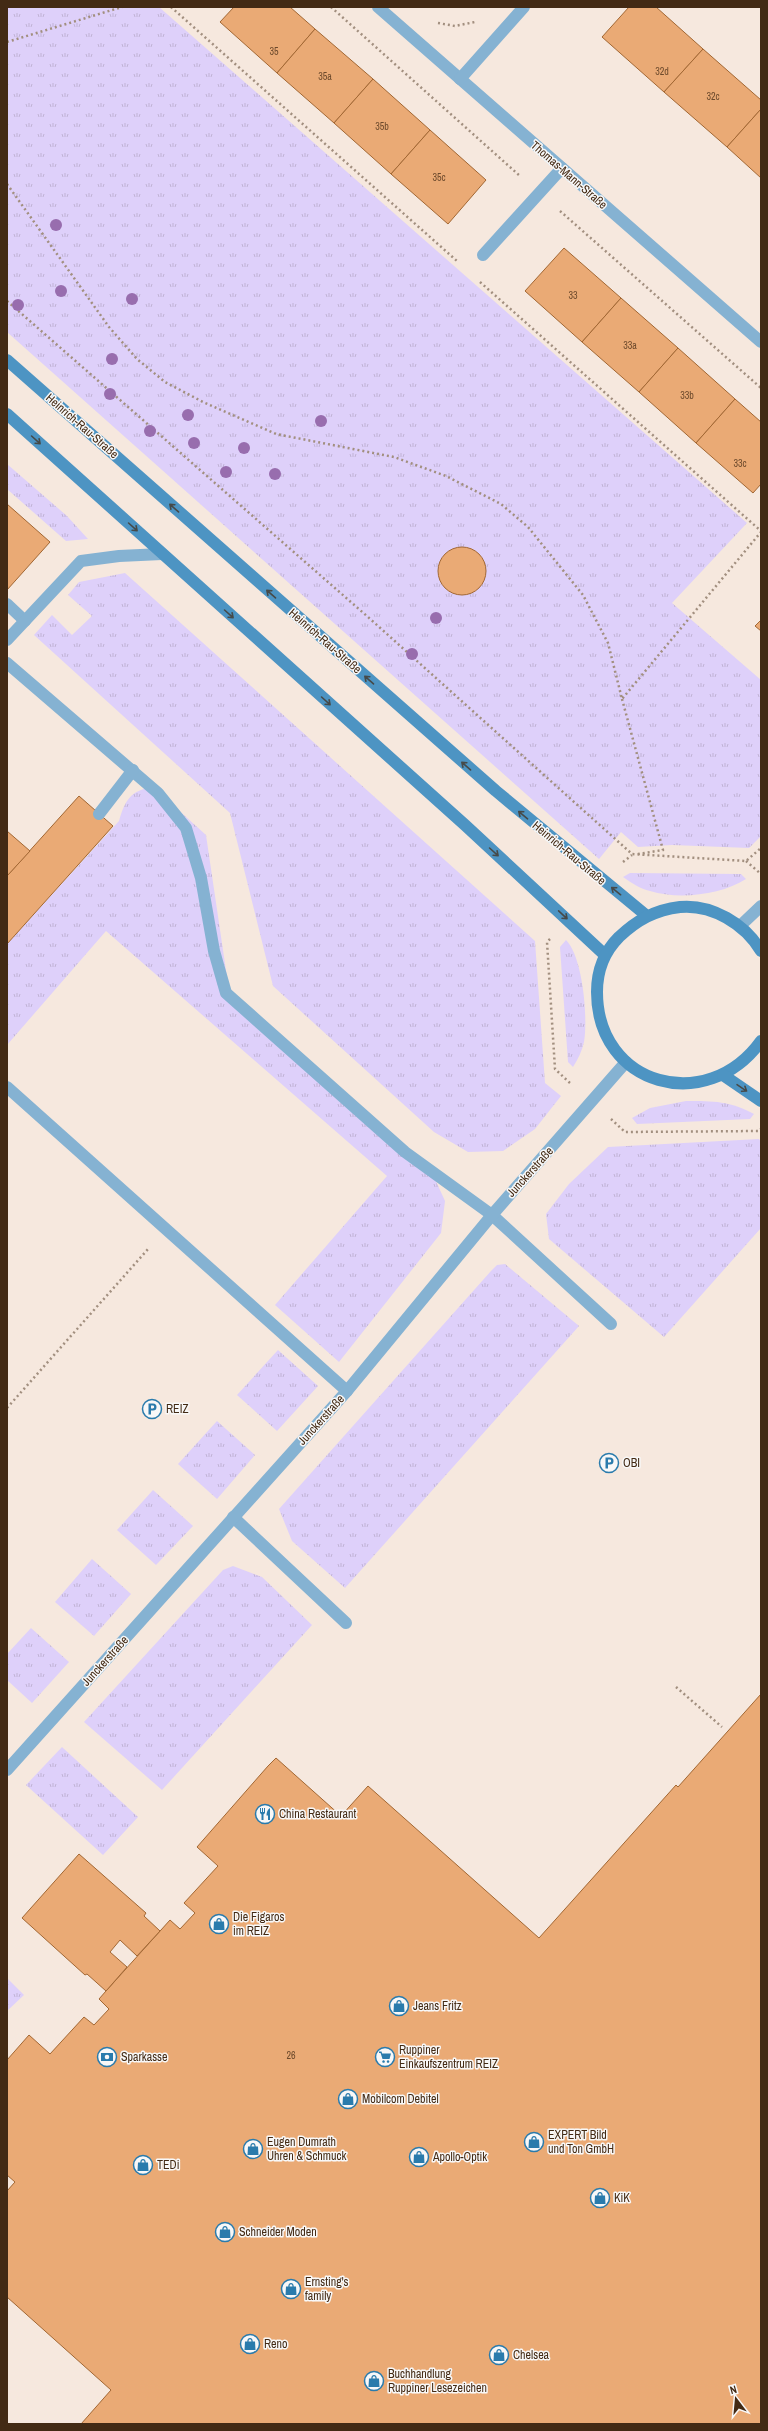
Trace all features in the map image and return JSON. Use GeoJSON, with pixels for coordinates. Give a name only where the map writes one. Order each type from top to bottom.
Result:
{"type":"FeatureCollection","features":[{"type":"Feature","properties":{"kind":"main road","name":"Heinrich-Rau-Straße"},"geometry":{"type":"LineString","coordinates":[[7,360],[496,792],[647,916]]}},
{"type":"Feature","properties":{"kind":"main road"},"geometry":{"type":"LineString","coordinates":[[7,414],[465,825],[605,955]]}},
{"type":"Feature","properties":{"kind":"main road"},"geometry":{"type":"LineString","coordinates":[[761,951],[755,941],[740,926],[723,916],[705,909],[666,909],[647,916],[630,926],[614,942],[605,955],[599,968],[597,1006],[602,1027],[612,1046],[626,1062],[642,1073],[660,1080],[679,1084],[702,1083],[723,1075],[741,1064],[761,1041]]}},
{"type":"Feature","properties":{"kind":"main road"},"geometry":{"type":"LineString","coordinates":[[723,1075],[761,1101]]}},
{"type":"Feature","properties":{"kind":"street","name":"Thomas-Mann-Straße"},"geometry":{"type":"LineString","coordinates":[[378,7],[761,342]]}},
{"type":"Feature","properties":{"kind":"street"},"geometry":{"type":"LineString","coordinates":[[460,79],[524,7]]}},
{"type":"Feature","properties":{"kind":"street"},"geometry":{"type":"LineString","coordinates":[[483,254],[562,168]]}},
{"type":"Feature","properties":{"kind":"street"},"geometry":{"type":"LineString","coordinates":[[7,640],[81,561],[119,556],[162,554]]}},
{"type":"Feature","properties":{"kind":"street"},"geometry":{"type":"LineString","coordinates":[[7,604],[25,621]]}},
{"type":"Feature","properties":{"kind":"street"},"geometry":{"type":"LineString","coordinates":[[7,663],[158,793],[186,828],[201,878],[214,951],[226,993],[406,1152],[492,1215],[611,1324]]}},
{"type":"Feature","properties":{"kind":"street"},"geometry":{"type":"LineString","coordinates":[[99,814],[133,770]]}},
{"type":"Feature","properties":{"kind":"street"},"geometry":{"type":"LineString","coordinates":[[740,926],[761,906]]}},
{"type":"Feature","properties":{"kind":"street","name":"Junckerstraße"},"geometry":{"type":"LineString","coordinates":[[7,1770],[347,1391],[492,1215],[626,1062]]}},
{"type":"Feature","properties":{"kind":"street"},"geometry":{"type":"LineString","coordinates":[[7,1087],[347,1391]]}},
{"type":"Feature","properties":{"kind":"street"},"geometry":{"type":"LineString","coordinates":[[233,1517],[346,1623]]}},
{"type":"Feature","properties":{"kind":"path"},"geometry":{"type":"LineString","coordinates":[[7,42],[122,7]]}},
{"type":"Feature","properties":{"kind":"path"},"geometry":{"type":"LineString","coordinates":[[433,22],[455,26],[478,21]]}},
{"type":"Feature","properties":{"kind":"path"},"geometry":{"type":"LineString","coordinates":[[7,184],[109,327],[137,359],[165,382],[203,402],[276,434],[394,457],[446,476],[501,504],[528,527],[583,595],[608,643],[663,850],[632,854]]}},
{"type":"Feature","properties":{"kind":"path"},"geometry":{"type":"LineString","coordinates":[[7,301],[362,612],[632,854],[746,861],[761,874]]}},
{"type":"Feature","properties":{"kind":"path"},"geometry":{"type":"LineString","coordinates":[[622,699],[761,532]]}},
{"type":"Feature","properties":{"kind":"path"},"geometry":{"type":"LineString","coordinates":[[746,861],[761,848]]}},
{"type":"Feature","properties":{"kind":"path"},"geometry":{"type":"LineString","coordinates":[[7,1408],[166,1229]]}},
{"type":"Feature","properties":{"kind":"path"},"geometry":{"type":"LineString","coordinates":[[676,1687],[722,1727]]}},
{"type":"Feature","properties":{"kind":"green space"},"geometry":{"type":"Polygon","coordinates":[[[7,7],[159,7],[747,523],[672,603],[761,680],[761,836],[749,848],[672,845],[638,847],[621,832],[599,859],[7,332],[7,7]]]}},
{"type":"Feature","properties":{"kind":"green space"},"geometry":{"type":"Polygon","coordinates":[[[7,464],[67,516],[88,539],[66,541],[7,489],[7,464]]]}},
{"type":"Feature","properties":{"kind":"green space"},"geometry":{"type":"Polygon","coordinates":[[[125,573],[535,941],[545,1083],[561,1096],[535,1129],[503,1151],[468,1152],[434,1132],[273,986],[230,813],[34,635],[52,615],[72,635],[92,616],[68,595],[79,582],[125,573]]]}},
{"type":"Feature","properties":{"kind":"green space"},"geometry":{"type":"Polygon","coordinates":[[[153,787],[206,835],[228,984],[237,1000],[429,1166],[445,1201],[441,1233],[339,1362],[275,1305],[387,1176],[106,931],[7,1045],[7,944],[119,821],[124,807],[130,797],[145,788],[153,787]]]}},
{"type":"Feature","properties":{"kind":"green space"},"geometry":{"type":"Polygon","coordinates":[[[630,873],[741,874],[746,879],[725,889],[712,892],[674,895],[661,894],[646,890],[633,884],[623,877],[630,873]]]}},
{"type":"Feature","properties":{"kind":"green space"},"geometry":{"type":"Polygon","coordinates":[[[566,940],[572,948],[577,960],[585,1004],[584,1042],[580,1055],[573,1067],[568,1062],[560,947],[566,940]]]}},
{"type":"Feature","properties":{"kind":"green space"},"geometry":{"type":"Polygon","coordinates":[[[686,1101],[705,1101],[729,1104],[754,1114],[750,1119],[637,1124],[632,1118],[650,1108],[686,1101]]]}},
{"type":"Feature","properties":{"kind":"green space"},"geometry":{"type":"Polygon","coordinates":[[[759,1139],[761,1142],[761,1228],[664,1337],[549,1239],[546,1214],[569,1184],[608,1147],[759,1139]]]}},
{"type":"Feature","properties":{"kind":"green space"},"geometry":{"type":"Polygon","coordinates":[[[505,1264],[579,1326],[345,1588],[292,1541],[279,1509],[491,1271],[497,1265],[505,1264]]]}},
{"type":"Feature","properties":{"kind":"green space"},"geometry":{"type":"Polygon","coordinates":[[[278,1350],[318,1386],[277,1431],[237,1395],[278,1350]]]}},
{"type":"Feature","properties":{"kind":"green space"},"geometry":{"type":"Polygon","coordinates":[[[217,1421],[255,1455],[217,1499],[178,1464],[217,1421]]]}},
{"type":"Feature","properties":{"kind":"green space"},"geometry":{"type":"Polygon","coordinates":[[[153,1490],[193,1526],[156,1565],[117,1530],[153,1490]]]}},
{"type":"Feature","properties":{"kind":"green space"},"geometry":{"type":"Polygon","coordinates":[[[92,1559],[131,1594],[94,1636],[55,1602],[92,1559]]]}},
{"type":"Feature","properties":{"kind":"green space"},"geometry":{"type":"Polygon","coordinates":[[[233,1566],[262,1577],[312,1625],[162,1790],[84,1722],[223,1570],[233,1566]]]}},
{"type":"Feature","properties":{"kind":"green space"},"geometry":{"type":"Polygon","coordinates":[[[31,1628],[69,1662],[32,1703],[7,1680],[7,1654],[31,1628]]]}},
{"type":"Feature","properties":{"kind":"green space"},"geometry":{"type":"Polygon","coordinates":[[[62,1747],[138,1817],[103,1855],[26,1785],[62,1747]]]}},
{"type":"Feature","properties":{"kind":"green space"},"geometry":{"type":"Polygon","coordinates":[[[7,1978],[24,1995],[7,2011],[7,1978]]]}},
{"type":"Feature","properties":{"kind":"building"},"geometry":{"type":"Polygon","coordinates":[[[234,7],[290,7],[315,29],[277,73],[220,22],[234,7]]]}},
{"type":"Feature","properties":{"kind":"building"},"geometry":{"type":"Polygon","coordinates":[[[629,7],[656,7],[703,49],[664,92],[602,37],[629,7]]]}},
{"type":"Feature","properties":{"kind":"building"},"geometry":{"type":"Polygon","coordinates":[[[315,29],[373,79],[334,123],[277,73],[315,29]]]}},
{"type":"Feature","properties":{"kind":"building"},"geometry":{"type":"Polygon","coordinates":[[[703,49],[761,100],[761,109],[727,147],[664,92],[703,49]]]}},
{"type":"Feature","properties":{"kind":"building"},"geometry":{"type":"Polygon","coordinates":[[[373,79],[430,130],[391,174],[334,123],[373,79]]]}},
{"type":"Feature","properties":{"kind":"building"},"geometry":{"type":"Polygon","coordinates":[[[761,109],[761,178],[727,147],[761,109]]]}},
{"type":"Feature","properties":{"kind":"building"},"geometry":{"type":"Polygon","coordinates":[[[430,130],[486,180],[448,224],[391,174],[430,130]]]}},
{"type":"Feature","properties":{"kind":"building"},"geometry":{"type":"Polygon","coordinates":[[[564,248],[621,298],[582,342],[525,291],[564,248]]]}},
{"type":"Feature","properties":{"kind":"building"},"geometry":{"type":"Polygon","coordinates":[[[621,298],[678,348],[639,392],[582,342],[621,298]]]}},
{"type":"Feature","properties":{"kind":"building"},"geometry":{"type":"Polygon","coordinates":[[[678,348],[735,399],[696,443],[639,392],[678,348]]]}},
{"type":"Feature","properties":{"kind":"building"},"geometry":{"type":"Polygon","coordinates":[[[735,399],[761,422],[761,484],[753,493],[696,443],[735,399]]]}},
{"type":"Feature","properties":{"kind":"building"},"geometry":{"type":"Polygon","coordinates":[[[7,504],[50,542],[7,590],[7,504]]]}},
{"type":"Feature","properties":{"kind":"building"},"geometry":{"type":"Polygon","coordinates":[[[462,547],[471,549],[479,554],[484,562],[486,571],[484,580],[479,588],[471,593],[462,595],[453,593],[445,588],[440,580],[438,571],[440,562],[445,554],[453,549],[462,547]]]}},
{"type":"Feature","properties":{"kind":"building"},"geometry":{"type":"Polygon","coordinates":[[[761,620],[761,631],[755,626],[761,620]]]}},
{"type":"Feature","properties":{"kind":"building"},"geometry":{"type":"Polygon","coordinates":[[[79,796],[113,826],[7,944],[7,876],[79,796]]]}},
{"type":"Feature","properties":{"kind":"building"},"geometry":{"type":"Polygon","coordinates":[[[7,831],[30,851],[7,876],[7,831]]]}},
{"type":"Feature","properties":{"kind":"building","name":"Ruppiner Einkaufszentrum REIZ"},"geometry":{"type":"Polygon","coordinates":[[[761,1694],[761,2424],[81,2424],[111,2390],[7,2297],[7,2191],[15,2182],[7,2175],[7,2060],[29,2035],[50,2054],[84,2017],[94,2025],[109,2009],[99,1999],[170,1920],[180,1929],[195,1913],[184,1903],[218,1866],[197,1847],[268,1766],[276,1758],[341,1816],[368,1786],[539,1938],[676,1785],[678,1787],[761,1694]]]}},
{"type":"Feature","properties":{"kind":"building"},"geometry":{"type":"Polygon","coordinates":[[[79,1854],[146,1913],[144,1916],[160,1931],[137,1956],[120,1940],[110,1952],[127,1967],[106,1991],[87,1974],[85,1975],[22,1918],[79,1854]]]}},
{"type":"Feature","properties":{"kind":"place","name":"REIZ"},"geometry":{"type":"Point","coordinates":[152,1409]}},
{"type":"Feature","properties":{"kind":"place","name":"OBI"},"geometry":{"type":"Point","coordinates":[609,1463]}},
{"type":"Feature","properties":{"kind":"place","name":"China Restaurant"},"geometry":{"type":"Point","coordinates":[265,1814]}},
{"type":"Feature","properties":{"kind":"place","name":"Die Figaros im REIZ"},"geometry":{"type":"Point","coordinates":[219,1924]}},
{"type":"Feature","properties":{"kind":"place","name":"Jeans Fritz"},"geometry":{"type":"Point","coordinates":[399,2006]}},
{"type":"Feature","properties":{"kind":"place","name":"Sparkasse"},"geometry":{"type":"Point","coordinates":[107,2057]}},
{"type":"Feature","properties":{"kind":"place","name":"Ruppiner Einkaufszentrum REIZ"},"geometry":{"type":"Point","coordinates":[385,2057]}},
{"type":"Feature","properties":{"kind":"place","name":"Mobilcom Debitel"},"geometry":{"type":"Point","coordinates":[348,2099]}},
{"type":"Feature","properties":{"kind":"place","name":"EXPERT Bild und Ton GmbH"},"geometry":{"type":"Point","coordinates":[534,2142]}},
{"type":"Feature","properties":{"kind":"place","name":"Eugen Dumrath Uhren & Schmuck"},"geometry":{"type":"Point","coordinates":[253,2149]}},
{"type":"Feature","properties":{"kind":"place","name":"Apollo-Optik"},"geometry":{"type":"Point","coordinates":[419,2157]}},
{"type":"Feature","properties":{"kind":"place","name":"TEDi"},"geometry":{"type":"Point","coordinates":[143,2165]}},
{"type":"Feature","properties":{"kind":"place","name":"KiK"},"geometry":{"type":"Point","coordinates":[600,2198]}},
{"type":"Feature","properties":{"kind":"place","name":"Schneider Moden"},"geometry":{"type":"Point","coordinates":[225,2232]}},
{"type":"Feature","properties":{"kind":"place","name":"Ernsting's family"},"geometry":{"type":"Point","coordinates":[291,2289]}},
{"type":"Feature","properties":{"kind":"place","name":"Reno"},"geometry":{"type":"Point","coordinates":[250,2344]}},
{"type":"Feature","properties":{"kind":"place","name":"Chelsea"},"geometry":{"type":"Point","coordinates":[499,2355]}},
{"type":"Feature","properties":{"kind":"place","name":"Buchhandlung Ruppiner Lesezeichen"},"geometry":{"type":"Point","coordinates":[374,2381]}}]}
